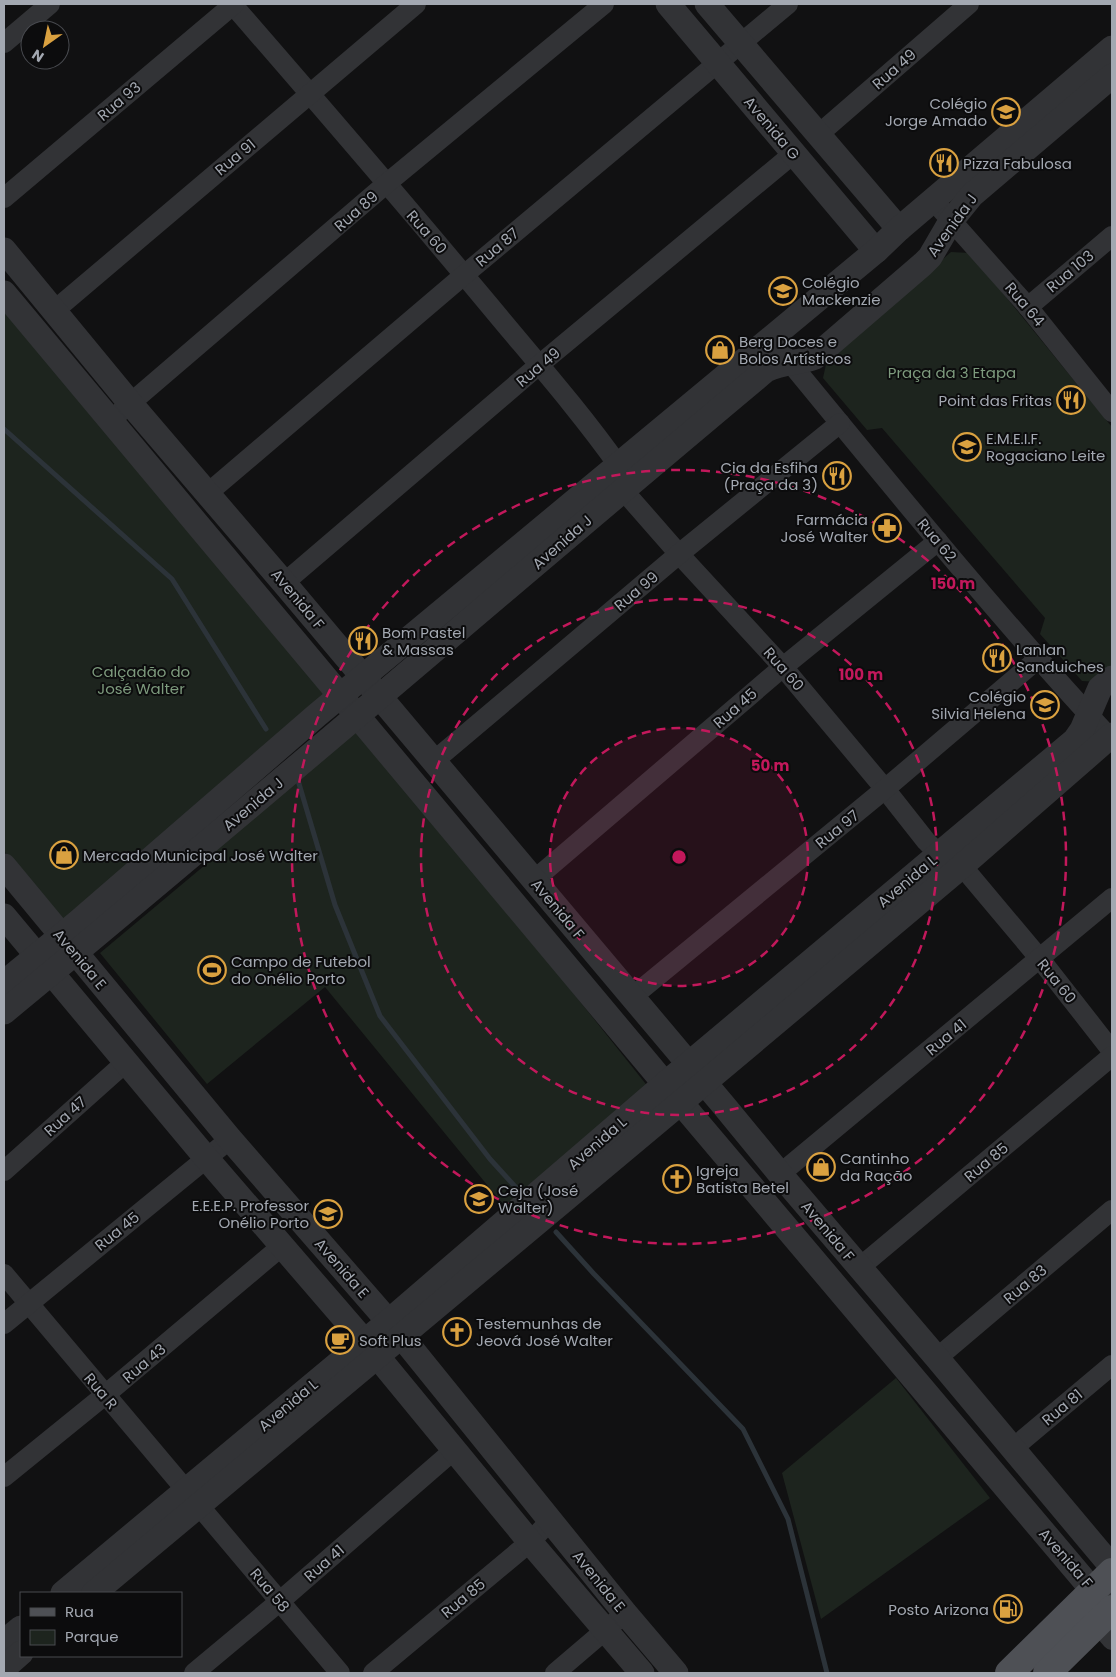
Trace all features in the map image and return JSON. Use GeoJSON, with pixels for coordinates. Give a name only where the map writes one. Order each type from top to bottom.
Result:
{"type":"FeatureCollection","features":[{"type":"Feature","properties":{"kind":"main road"},"geometry":{"type":"LineString","coordinates":[[1010,1673],[1103,1605]]}},
{"type":"Feature","properties":{"kind":"main road"},"geometry":{"type":"LineString","coordinates":[[1047,1673],[1103,1605]]}},
{"type":"Feature","properties":{"kind":"street"},"geometry":{"type":"LineString","coordinates":[[4,43],[50,4]]}},
{"type":"Feature","properties":{"kind":"street","name":"Rua 60"},"geometry":{"type":"LineString","coordinates":[[233,4],[464,275],[539,365],[618,465]]}},
{"type":"Feature","properties":{"kind":"street","name":"Rua 93"},"geometry":{"type":"LineString","coordinates":[[4,198],[233,4]]}},
{"type":"Feature","properties":{"kind":"street","name":"Rua 91"},"geometry":{"type":"LineString","coordinates":[[55,310],[416,4]]}},
{"type":"Feature","properties":{"kind":"street","name":"Rua 89"},"geometry":{"type":"LineString","coordinates":[[110,421],[386,184],[604,4]]}},
{"type":"Feature","properties":{"kind":"street","name":"Avenida G"},"geometry":{"type":"LineString","coordinates":[[668,4],[876,251]]}},
{"type":"Feature","properties":{"kind":"street","name":"Avenida G"},"geometry":{"type":"LineString","coordinates":[[707,4],[899,229]]}},
{"type":"Feature","properties":{"kind":"street","name":"Rua 87"},"geometry":{"type":"LineString","coordinates":[[208,493],[464,275],[788,4]]}},
{"type":"Feature","properties":{"kind":"street","name":"Rua 49"},"geometry":{"type":"LineString","coordinates":[[819,134],[969,4]]}},
{"type":"Feature","properties":{"kind":"street","name":"Avenida J"},"geometry":{"type":"LineString","coordinates":[[68,944],[358,716],[623,490],[644,458],[770,338],[876,251],[899,229],[1112,48]]}},
{"type":"Feature","properties":{"kind":"street","name":"Avenida J"},"geometry":{"type":"LineString","coordinates":[[4,1012],[44,965],[363,676],[618,465],[644,458],[766,370],[789,362],[803,361],[815,357],[930,257],[951,221],[972,195],[1112,76]]}},
{"type":"Feature","properties":{"kind":"street","name":"Rua 49"},"geometry":{"type":"LineString","coordinates":[[284,583],[539,365],[793,154]]}},
{"type":"Feature","properties":{"kind":"street","name":"Rua 64"},"geometry":{"type":"LineString","coordinates":[[933,200],[1108,399]]}},
{"type":"Feature","properties":{"kind":"street","name":"Rua 103"},"geometry":{"type":"LineString","coordinates":[[1028,307],[1112,236]]}},
{"type":"Feature","properties":{"kind":"street","name":"Avenida F"},"geometry":{"type":"LineString","coordinates":[[4,250],[130,403],[363,676],[379,698],[1112,1567]]}},
{"type":"Feature","properties":{"kind":"street","name":"Avenida F"},"geometry":{"type":"LineString","coordinates":[[4,293],[1103,1605]]}},
{"type":"Feature","properties":{"kind":"street","name":"Rua 62"},"geometry":{"type":"LineString","coordinates":[[770,338],[938,541],[1090,716],[1111,736]]}},
{"type":"Feature","properties":{"kind":"street","name":"Rua 99"},"geometry":{"type":"LineString","coordinates":[[434,761],[679,554],[840,423]]}},
{"type":"Feature","properties":{"kind":"street","name":"Rua 60"},"geometry":{"type":"LineString","coordinates":[[623,490],[783,667],[926,841],[939,854]]}},
{"type":"Feature","properties":{"kind":"street","name":"Rua 45"},"geometry":{"type":"LineString","coordinates":[[534,880],[783,667],[938,541]]}},
{"type":"Feature","properties":{"kind":"street","name":"Rua 97"},"geometry":{"type":"LineString","coordinates":[[632,997],[885,789],[1039,658]]}},
{"type":"Feature","properties":{"kind":"street","name":"Avenida L"},"geometry":{"type":"LineString","coordinates":[[395,1330],[665,1084],[697,1074],[962,866],[974,839],[1082,730],[1090,716],[1100,688],[1112,678]]}},
{"type":"Feature","properties":{"kind":"street","name":"Avenida L"},"geometry":{"type":"LineString","coordinates":[[95,1592],[193,1498],[370,1349],[681,1102],[697,1074],[939,854],[974,839],[1111,736]]}},
{"type":"Feature","properties":{"kind":"street","name":"Avenida E"},"geometry":{"type":"LineString","coordinates":[[4,866],[230,1139],[395,1330],[676,1673]]}},
{"type":"Feature","properties":{"kind":"street","name":"Rua 60"},"geometry":{"type":"LineString","coordinates":[[962,866],[1040,959],[1112,1051]]}},
{"type":"Feature","properties":{"kind":"street","name":"Rua 41"},"geometry":{"type":"LineString","coordinates":[[780,1174],[1112,898]]}},
{"type":"Feature","properties":{"kind":"street","name":"Avenida E"},"geometry":{"type":"LineString","coordinates":[[4,916],[642,1673]]}},
{"type":"Feature","properties":{"kind":"street","name":"Avenida J"},"geometry":{"type":"LineString","coordinates":[[4,983],[44,965]]}},
{"type":"Feature","properties":{"kind":"street","name":"Rua 85"},"geometry":{"type":"LineString","coordinates":[[859,1268],[1112,1056]]}},
{"type":"Feature","properties":{"kind":"street","name":"Rua 47"},"geometry":{"type":"LineString","coordinates":[[4,1171],[126,1062]]}},
{"type":"Feature","properties":{"kind":"street","name":"Rua 45"},"geometry":{"type":"LineString","coordinates":[[4,1324],[230,1139]]}},
{"type":"Feature","properties":{"kind":"street","name":"Rua 83"},"geometry":{"type":"LineString","coordinates":[[937,1358],[1112,1210]]}},
{"type":"Feature","properties":{"kind":"street","name":"Rua 43"},"geometry":{"type":"LineString","coordinates":[[4,1478],[282,1246]]}},
{"type":"Feature","properties":{"kind":"street","name":"Rua R"},"geometry":{"type":"LineString","coordinates":[[4,1274],[193,1498]]}},
{"type":"Feature","properties":{"kind":"street","name":"Rua 81"},"geometry":{"type":"LineString","coordinates":[[1012,1449],[1112,1365]]}},
{"type":"Feature","properties":{"kind":"street","name":"Rua 41"},"geometry":{"type":"LineString","coordinates":[[194,1673],[454,1450]]}},
{"type":"Feature","properties":{"kind":"street","name":"Avenida L"},"geometry":{"type":"LineString","coordinates":[[64,1592],[193,1498]]}},
{"type":"Feature","properties":{"kind":"street","name":"Rua 58"},"geometry":{"type":"LineString","coordinates":[[193,1498],[340,1673]]}},
{"type":"Feature","properties":{"kind":"street","name":"Rua 85"},"geometry":{"type":"LineString","coordinates":[[373,1673],[530,1542],[550,1521]]}},
{"type":"Feature","properties":{"kind":"street"},"geometry":{"type":"LineString","coordinates":[[555,1673],[625,1613]]}},
{"type":"Feature","properties":{"kind":"street"},"geometry":{"type":"LineString","coordinates":[[4,1642],[20,1629]]}},
{"type":"Feature","properties":{"kind":"street"},"geometry":{"type":"LineString","coordinates":[[4,1668],[20,1654]]}},
{"type":"Feature","properties":{"kind":"green space","name":"Praça da 3 Etapa"},"geometry":{"type":"Polygon","coordinates":[[[951,252],[970,253],[1112,427],[1112,671],[1100,682],[1082,681],[1040,634],[1045,618],[882,428],[867,430],[823,378],[827,360],[951,252]]]}},
{"type":"Feature","properties":{"kind":"green space","name":"Calçadão do José Walter"},"geometry":{"type":"Polygon","coordinates":[[[4,306],[332,696],[63,923],[4,851],[4,306]]]}},
{"type":"Feature","properties":{"kind":"green space"},"geometry":{"type":"Polygon","coordinates":[[[358,723],[649,1088],[506,1208],[325,987],[207,1084],[100,953],[217,855],[212,849],[358,723]]]}},
{"type":"Feature","properties":{"kind":"green space"},"geometry":{"type":"Polygon","coordinates":[[[896,1378],[990,1498],[821,1619],[782,1473],[896,1378]]]}},
{"type":"Feature","properties":{"kind":"waterway"},"geometry":{"type":"LineString","coordinates":[[4,429],[172,579],[266,729]]}},
{"type":"Feature","properties":{"kind":"waterway"},"geometry":{"type":"LineString","coordinates":[[297,777],[335,905],[380,1016],[490,1159],[520,1192]]}},
{"type":"Feature","properties":{"kind":"waterway"},"geometry":{"type":"LineString","coordinates":[[556,1232],[743,1429],[788,1519],[827,1673]]}},
{"type":"Feature","properties":{"kind":"place","name":"Colégio Jorge Amado"},"geometry":{"type":"Point","coordinates":[1006,112]}},
{"type":"Feature","properties":{"kind":"place","name":"Pizza Fabulosa"},"geometry":{"type":"Point","coordinates":[944,163]}},
{"type":"Feature","properties":{"kind":"place","name":"Colégio Mackenzie"},"geometry":{"type":"Point","coordinates":[783,291]}},
{"type":"Feature","properties":{"kind":"place","name":"Berg Doces e Bolos Artísticos"},"geometry":{"type":"Point","coordinates":[720,350]}},
{"type":"Feature","properties":{"kind":"place","name":"Point das Fritas"},"geometry":{"type":"Point","coordinates":[1071,400]}},
{"type":"Feature","properties":{"kind":"place","name":"E.M.E.I.F. Rogaciano Leite"},"geometry":{"type":"Point","coordinates":[967,447]}},
{"type":"Feature","properties":{"kind":"place","name":"Cia da Esfiha (Praça da 3)"},"geometry":{"type":"Point","coordinates":[837,476]}},
{"type":"Feature","properties":{"kind":"place","name":"Farmácia José Walter"},"geometry":{"type":"Point","coordinates":[887,528]}},
{"type":"Feature","properties":{"kind":"place","name":"Bom Pastel & Massas"},"geometry":{"type":"Point","coordinates":[363,641]}},
{"type":"Feature","properties":{"kind":"place","name":"Lanlan Sanduiches"},"geometry":{"type":"Point","coordinates":[997,658]}},
{"type":"Feature","properties":{"kind":"place","name":"Colégio Silvia Helena"},"geometry":{"type":"Point","coordinates":[1045,705]}},
{"type":"Feature","properties":{"kind":"place","name":"Mercado Municipal José Walter"},"geometry":{"type":"Point","coordinates":[64,855]}},
{"type":"Feature","properties":{"kind":"place","name":"Campo de Futebol do Onélio Porto"},"geometry":{"type":"Point","coordinates":[212,970]}},
{"type":"Feature","properties":{"kind":"place","name":"Cantinho da Ração"},"geometry":{"type":"Point","coordinates":[821,1167]}},
{"type":"Feature","properties":{"kind":"place","name":"Igreja Batista Betel"},"geometry":{"type":"Point","coordinates":[677,1179]}},
{"type":"Feature","properties":{"kind":"place","name":"Ceja (José Walter)"},"geometry":{"type":"Point","coordinates":[479,1199]}},
{"type":"Feature","properties":{"kind":"place","name":"E.E.E.P. Professor Onélio Porto"},"geometry":{"type":"Point","coordinates":[328,1214]}},
{"type":"Feature","properties":{"kind":"place","name":"Testemunhas de Jeová José Walter"},"geometry":{"type":"Point","coordinates":[457,1332]}},
{"type":"Feature","properties":{"kind":"place","name":"Soft Plus"},"geometry":{"type":"Point","coordinates":[340,1340]}},
{"type":"Feature","properties":{"kind":"place","name":"Posto Arizona"},"geometry":{"type":"Point","coordinates":[1008,1609]}}]}
